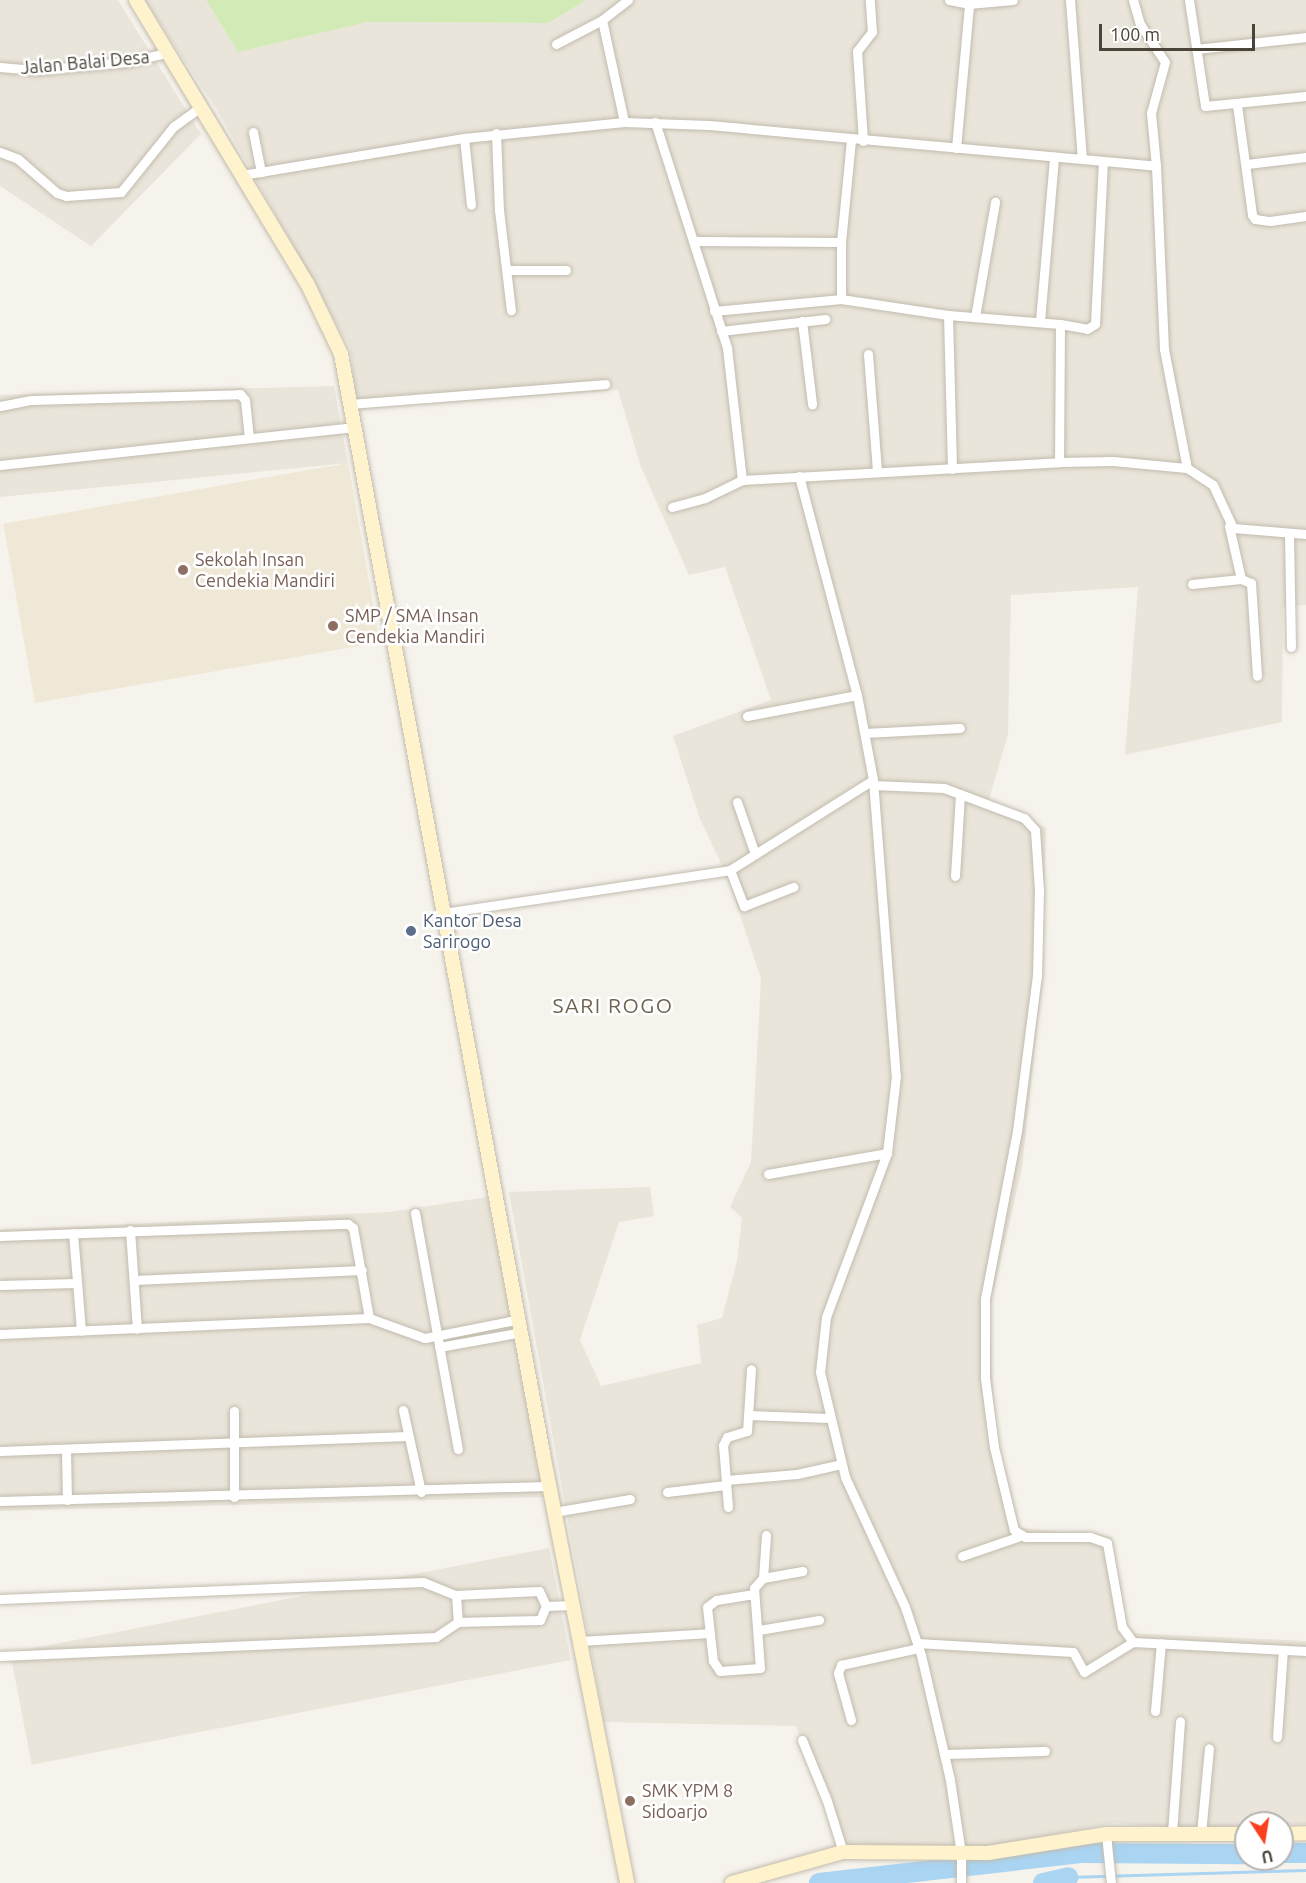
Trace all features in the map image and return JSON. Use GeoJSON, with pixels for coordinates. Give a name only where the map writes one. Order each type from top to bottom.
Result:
{"type":"FeatureCollection","features":[{"type":"Feature","properties":{"kind":"main road"},"geometry":{"type":"LineString","coordinates":[[136,0],[170,52],[333,332],[351,404],[442,913],[521,1326],[549,1486],[627,1883]]}},
{"type":"Feature","properties":{"kind":"main road"},"geometry":{"type":"LineString","coordinates":[[732,1883],[843,1852],[960,1859],[1107,1837],[1172,1833],[1234,1834]]}},
{"type":"Feature","properties":{"kind":"street"},"geometry":{"type":"LineString","coordinates":[[556,44],[602,20],[628,0]]}},
{"type":"Feature","properties":{"kind":"street"},"geometry":{"type":"LineString","coordinates":[[863,141],[857,51],[872,32],[870,0]]}},
{"type":"Feature","properties":{"kind":"street"},"geometry":{"type":"LineString","coordinates":[[949,0],[969,4],[1014,0]]}},
{"type":"Feature","properties":{"kind":"street"},"geometry":{"type":"LineString","coordinates":[[1070,0],[1082,159]]}},
{"type":"Feature","properties":{"kind":"street"},"geometry":{"type":"LineString","coordinates":[[1133,0],[1140,24],[1165,62],[1151,113],[1156,166],[1164,349],[1187,468]]}},
{"type":"Feature","properties":{"kind":"street"},"geometry":{"type":"LineString","coordinates":[[1189,0],[1205,106],[1237,105],[1306,96]]}},
{"type":"Feature","properties":{"kind":"street"},"geometry":{"type":"LineString","coordinates":[[956,148],[969,4]]}},
{"type":"Feature","properties":{"kind":"street"},"geometry":{"type":"LineString","coordinates":[[602,20],[624,122]]}},
{"type":"Feature","properties":{"kind":"street"},"geometry":{"type":"LineString","coordinates":[[1196,49],[1306,36]]}},
{"type":"Feature","properties":{"kind":"street","name":"Jalan Balai Desa"},"geometry":{"type":"LineString","coordinates":[[0,68],[37,70],[139,60],[170,52]]}},
{"type":"Feature","properties":{"kind":"street"},"geometry":{"type":"LineString","coordinates":[[1237,105],[1255,219],[1270,221],[1306,216]]}},
{"type":"Feature","properties":{"kind":"street"},"geometry":{"type":"LineString","coordinates":[[0,152],[18,159],[57,193],[121,192],[173,127],[202,106]]}},
{"type":"Feature","properties":{"kind":"street"},"geometry":{"type":"LineString","coordinates":[[242,175],[464,138],[624,122],[1156,166]]}},
{"type":"Feature","properties":{"kind":"street"},"geometry":{"type":"LineString","coordinates":[[655,123],[694,241],[729,362],[742,480]]}},
{"type":"Feature","properties":{"kind":"street"},"geometry":{"type":"LineString","coordinates":[[253,132],[261,172]]}},
{"type":"Feature","properties":{"kind":"street"},"geometry":{"type":"LineString","coordinates":[[496,134],[511,310]]}},
{"type":"Feature","properties":{"kind":"street"},"geometry":{"type":"LineString","coordinates":[[464,138],[471,205]]}},
{"type":"Feature","properties":{"kind":"street"},"geometry":{"type":"LineString","coordinates":[[841,299],[841,242],[851,140]]}},
{"type":"Feature","properties":{"kind":"street"},"geometry":{"type":"LineString","coordinates":[[1040,321],[1054,157]]}},
{"type":"Feature","properties":{"kind":"street"},"geometry":{"type":"LineString","coordinates":[[1247,164],[1306,157]]}},
{"type":"Feature","properties":{"kind":"street"},"geometry":{"type":"LineString","coordinates":[[714,311],[841,299],[948,315],[1040,321],[1087,329],[1095,324],[1103,161]]}},
{"type":"Feature","properties":{"kind":"street"},"geometry":{"type":"LineString","coordinates":[[975,317],[995,202]]}},
{"type":"Feature","properties":{"kind":"street"},"geometry":{"type":"LineString","coordinates":[[694,241],[841,242]]}},
{"type":"Feature","properties":{"kind":"street"},"geometry":{"type":"LineString","coordinates":[[507,270],[566,270]]}},
{"type":"Feature","properties":{"kind":"street"},"geometry":{"type":"LineString","coordinates":[[948,315],[952,469]]}},
{"type":"Feature","properties":{"kind":"street"},"geometry":{"type":"LineString","coordinates":[[721,331],[825,319]]}},
{"type":"Feature","properties":{"kind":"street"},"geometry":{"type":"LineString","coordinates":[[802,321],[812,404]]}},
{"type":"Feature","properties":{"kind":"street"},"geometry":{"type":"LineString","coordinates":[[1059,462],[1060,324]]}},
{"type":"Feature","properties":{"kind":"street"},"geometry":{"type":"LineString","coordinates":[[868,354],[877,472]]}},
{"type":"Feature","properties":{"kind":"street"},"geometry":{"type":"LineString","coordinates":[[351,404],[605,384]]}},
{"type":"Feature","properties":{"kind":"street"},"geometry":{"type":"LineString","coordinates":[[0,406],[31,400],[240,394],[245,400],[249,438]]}},
{"type":"Feature","properties":{"kind":"street"},"geometry":{"type":"LineString","coordinates":[[0,465],[355,427]]}},
{"type":"Feature","properties":{"kind":"street"},"geometry":{"type":"LineString","coordinates":[[672,507],[705,498],[742,480],[1059,462],[1113,461],[1187,468],[1213,485],[1229,526],[1241,579]]}},
{"type":"Feature","properties":{"kind":"street"},"geometry":{"type":"LineString","coordinates":[[799,476],[857,695],[873,782],[896,1076],[887,1153],[822,1332],[820,1372],[828,1418],[841,1464],[918,1646],[944,1754],[960,1859],[961,1883]]}},
{"type":"Feature","properties":{"kind":"street"},"geometry":{"type":"LineString","coordinates":[[1229,526],[1240,531],[1306,534]]}},
{"type":"Feature","properties":{"kind":"street"},"geometry":{"type":"LineString","coordinates":[[1289,534],[1291,647]]}},
{"type":"Feature","properties":{"kind":"street"},"geometry":{"type":"LineString","coordinates":[[1192,584],[1241,579],[1251,583],[1257,676]]}},
{"type":"Feature","properties":{"kind":"street"},"geometry":{"type":"LineString","coordinates":[[747,716],[857,695]]}},
{"type":"Feature","properties":{"kind":"street"},"geometry":{"type":"LineString","coordinates":[[865,733],[960,728]]}},
{"type":"Feature","properties":{"kind":"street"},"geometry":{"type":"LineString","coordinates":[[442,913],[730,870],[873,782],[944,788],[1024,818],[1038,838],[1039,930],[1034,1009],[1017,1131],[983,1314],[985,1378],[994,1447],[1014,1530],[1020,1536]]}},
{"type":"Feature","properties":{"kind":"street"},"geometry":{"type":"LineString","coordinates":[[955,876],[960,794]]}},
{"type":"Feature","properties":{"kind":"street"},"geometry":{"type":"LineString","coordinates":[[737,802],[754,854]]}},
{"type":"Feature","properties":{"kind":"street"},"geometry":{"type":"LineString","coordinates":[[730,870],[744,906],[793,887]]}},
{"type":"Feature","properties":{"kind":"street"},"geometry":{"type":"LineString","coordinates":[[768,1174],[887,1153]]}},
{"type":"Feature","properties":{"kind":"street"},"geometry":{"type":"LineString","coordinates":[[415,1213],[458,1449]]}},
{"type":"Feature","properties":{"kind":"street"},"geometry":{"type":"LineString","coordinates":[[0,1236],[348,1224],[353,1228],[369,1318]]}},
{"type":"Feature","properties":{"kind":"street"},"geometry":{"type":"LineString","coordinates":[[130,1230],[137,1329]]}},
{"type":"Feature","properties":{"kind":"street"},"geometry":{"type":"LineString","coordinates":[[73,1233],[81,1331]]}},
{"type":"Feature","properties":{"kind":"street"},"geometry":{"type":"LineString","coordinates":[[134,1280],[362,1270]]}},
{"type":"Feature","properties":{"kind":"street"},"geometry":{"type":"LineString","coordinates":[[0,1285],[77,1283]]}},
{"type":"Feature","properties":{"kind":"street"},"geometry":{"type":"LineString","coordinates":[[0,1334],[369,1318],[418,1338],[521,1326]]}},
{"type":"Feature","properties":{"kind":"street"},"geometry":{"type":"LineString","coordinates":[[439,1347],[521,1326]]}},
{"type":"Feature","properties":{"kind":"street"},"geometry":{"type":"LineString","coordinates":[[728,1507],[724,1441],[745,1433],[749,1414],[751,1369]]}},
{"type":"Feature","properties":{"kind":"street"},"geometry":{"type":"LineString","coordinates":[[403,1410],[421,1492]]}},
{"type":"Feature","properties":{"kind":"street"},"geometry":{"type":"LineString","coordinates":[[234,1411],[234,1497]]}},
{"type":"Feature","properties":{"kind":"street"},"geometry":{"type":"LineString","coordinates":[[749,1414],[828,1418]]}},
{"type":"Feature","properties":{"kind":"street"},"geometry":{"type":"LineString","coordinates":[[0,1451],[234,1445],[408,1436]]}},
{"type":"Feature","properties":{"kind":"street"},"geometry":{"type":"LineString","coordinates":[[66,1450],[67,1500]]}},
{"type":"Feature","properties":{"kind":"street"},"geometry":{"type":"LineString","coordinates":[[667,1492],[726,1482],[797,1474],[841,1464]]}},
{"type":"Feature","properties":{"kind":"street"},"geometry":{"type":"LineString","coordinates":[[0,1502],[421,1492],[549,1486]]}},
{"type":"Feature","properties":{"kind":"street"},"geometry":{"type":"LineString","coordinates":[[554,1512],[630,1499]]}},
{"type":"Feature","properties":{"kind":"street"},"geometry":{"type":"LineString","coordinates":[[763,1578],[766,1535]]}},
{"type":"Feature","properties":{"kind":"street"},"geometry":{"type":"LineString","coordinates":[[962,1556],[1020,1536],[1090,1537],[1107,1543],[1122,1627],[1133,1642]]}},
{"type":"Feature","properties":{"kind":"street"},"geometry":{"type":"LineString","coordinates":[[754,1594],[710,1603],[707,1612],[716,1669],[752,1671],[762,1665],[754,1594],[757,1582],[763,1578],[802,1571]]}},
{"type":"Feature","properties":{"kind":"street"},"geometry":{"type":"LineString","coordinates":[[0,1599],[423,1582],[456,1595],[539,1591],[546,1606],[540,1620],[458,1622],[436,1637],[0,1656]]}},
{"type":"Feature","properties":{"kind":"street"},"geometry":{"type":"LineString","coordinates":[[456,1595],[458,1622]]}},
{"type":"Feature","properties":{"kind":"street"},"geometry":{"type":"LineString","coordinates":[[546,1606],[573,1605]]}},
{"type":"Feature","properties":{"kind":"street"},"geometry":{"type":"LineString","coordinates":[[759,1630],[819,1620]]}},
{"type":"Feature","properties":{"kind":"street"},"geometry":{"type":"LineString","coordinates":[[580,1641],[709,1633]]}},
{"type":"Feature","properties":{"kind":"street"},"geometry":{"type":"LineString","coordinates":[[851,1720],[838,1673],[841,1665],[918,1646],[1076,1653],[1084,1672],[1133,1642],[1306,1651]]}},
{"type":"Feature","properties":{"kind":"street"},"geometry":{"type":"LineString","coordinates":[[1155,1711],[1161,1643]]}},
{"type":"Feature","properties":{"kind":"street"},"geometry":{"type":"LineString","coordinates":[[1277,1737],[1283,1650]]}},
{"type":"Feature","properties":{"kind":"street"},"geometry":{"type":"LineString","coordinates":[[1172,1833],[1180,1721]]}},
{"type":"Feature","properties":{"kind":"street"},"geometry":{"type":"LineString","coordinates":[[802,1740],[828,1801],[843,1852]]}},
{"type":"Feature","properties":{"kind":"street"},"geometry":{"type":"LineString","coordinates":[[1201,1834],[1209,1748]]}},
{"type":"Feature","properties":{"kind":"street"},"geometry":{"type":"LineString","coordinates":[[944,1754],[1045,1751]]}},
{"type":"Feature","properties":{"kind":"street"},"geometry":{"type":"LineString","coordinates":[[1107,1837],[1111,1881]]}},
{"type":"Feature","properties":{"kind":"shaded area"},"geometry":{"type":"Polygon","coordinates":[[[0,0],[118,0],[201,134],[91,246],[0,186],[0,0]]]}},
{"type":"Feature","properties":{"kind":"shaded area"},"geometry":{"type":"Polygon","coordinates":[[[145,0],[206,0],[238,52],[368,22],[549,23],[586,0],[1306,0],[1306,605],[1283,607],[1282,722],[1125,755],[1138,587],[1011,595],[1008,735],[989,799],[1046,828],[1042,983],[1022,1168],[989,1312],[995,1431],[1020,1528],[1112,1537],[1129,1633],[1306,1641],[1306,1824],[1294,1824],[1294,1811],[1234,1811],[1234,1828],[1200,1829],[1113,1823],[979,1848],[841,1849],[796,1726],[604,1722],[509,1192],[650,1187],[654,1216],[619,1222],[580,1340],[601,1386],[701,1363],[697,1325],[722,1318],[737,1261],[742,1218],[730,1207],[751,1162],[761,979],[728,878],[700,819],[673,736],[771,700],[725,567],[689,575],[641,467],[618,390],[358,409],[350,348],[217,110],[145,0]]]}},
{"type":"Feature","properties":{"kind":"shaded area"},"geometry":{"type":"Polygon","coordinates":[[[334,386],[348,463],[0,497],[0,395],[334,386]]]}},
{"type":"Feature","properties":{"kind":"shaded area","name":"Sekolah Insan Cendekia Mandiri"},"geometry":{"type":"Polygon","coordinates":[[[348,463],[380,642],[35,703],[3,524],[348,463]]]}},
{"type":"Feature","properties":{"kind":"shaded area"},"geometry":{"type":"Polygon","coordinates":[[[487,1197],[544,1497],[0,1511],[0,1230],[389,1212],[487,1197]]]}},
{"type":"Feature","properties":{"kind":"shaded area"},"geometry":{"type":"Polygon","coordinates":[[[549,1548],[571,1660],[32,1765],[10,1653],[549,1548]]]}},
{"type":"Feature","properties":{"kind":"green space"},"geometry":{"type":"Polygon","coordinates":[[[206,0],[586,0],[549,23],[368,22],[238,52],[206,0]]]}},
{"type":"Feature","properties":{"kind":"waterway"},"geometry":{"type":"LineString","coordinates":[[819,1883],[1083,1853],[1234,1854]]}},
{"type":"Feature","properties":{"kind":"waterway"},"geometry":{"type":"LineString","coordinates":[[1294,1853],[1306,1853]]}},
{"type":"Feature","properties":{"kind":"waterway"},"geometry":{"type":"LineString","coordinates":[[1068,1877],[1306,1870]]}},
{"type":"Feature","properties":{"kind":"waterway"},"geometry":{"type":"LineString","coordinates":[[1043,1883],[1068,1877]]}},
{"type":"Feature","properties":{"kind":"place","name":"Sekolah Insan Cendekia Mandiri"},"geometry":{"type":"Point","coordinates":[183,570]}},
{"type":"Feature","properties":{"kind":"place","name":"SMP / SMA Insan Cendekia Mandiri"},"geometry":{"type":"Point","coordinates":[333,626]}},
{"type":"Feature","properties":{"kind":"place","name":"Kantor Desa Sarirogo"},"geometry":{"type":"Point","coordinates":[411,931]}},
{"type":"Feature","properties":{"kind":"place","name":"SMK YPM 8 Sidoarjo"},"geometry":{"type":"Point","coordinates":[630,1801]}},
{"type":"Feature","properties":{"kind":"district","name":"SARI ROGO"},"geometry":{"type":"Point","coordinates":[613,1005]}}]}
